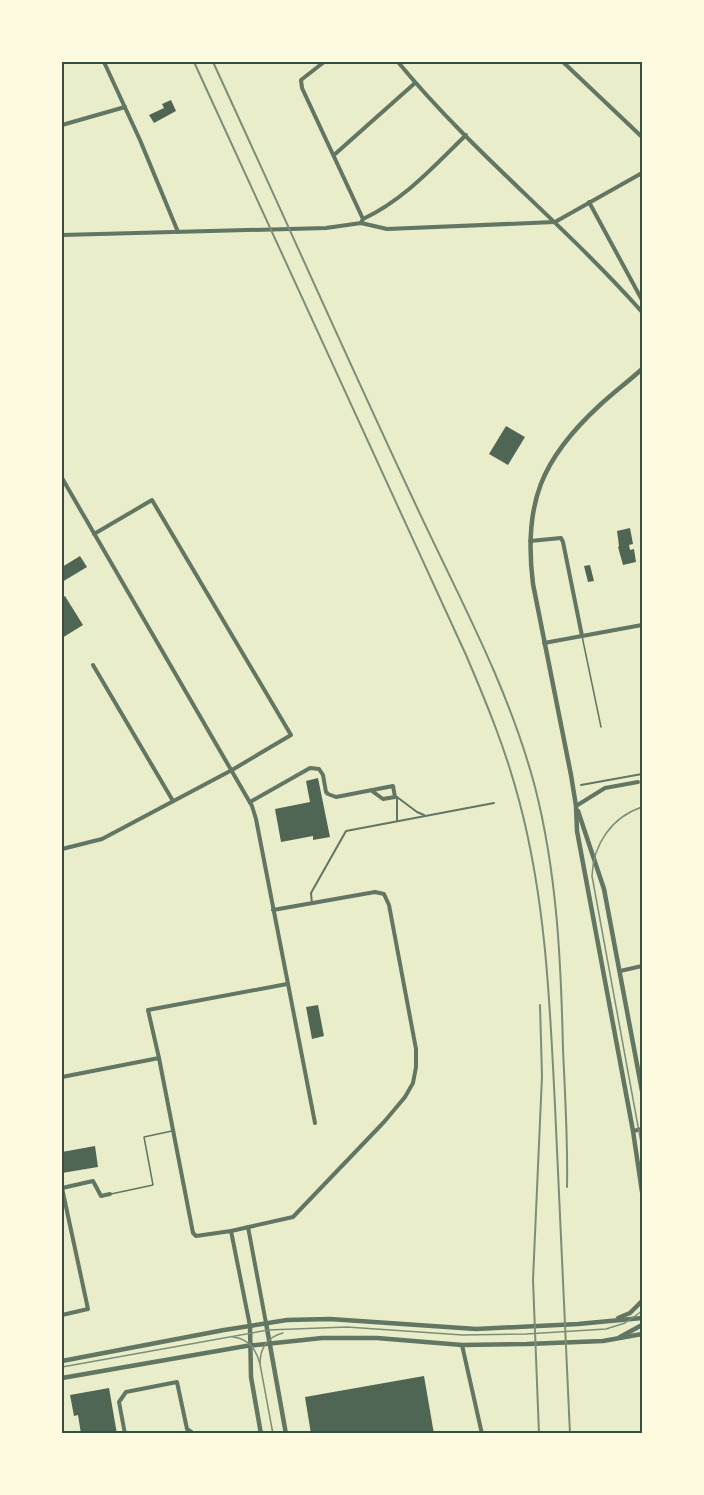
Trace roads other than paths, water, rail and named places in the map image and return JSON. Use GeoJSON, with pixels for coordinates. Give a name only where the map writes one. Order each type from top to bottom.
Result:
{"type":"FeatureCollection","features":[{"type":"Feature","properties":{"kind":"street"},"geometry":{"type":"LineString","coordinates":[[104,62],[178,232]]}},
{"type":"Feature","properties":{"kind":"street"},"geometry":{"type":"LineString","coordinates":[[324,62],[302,80],[302,88],[362,221],[387,230],[555,222],[642,172]]}},
{"type":"Feature","properties":{"kind":"street"},"geometry":{"type":"LineString","coordinates":[[398,62],[415,83],[494,164],[612,277],[642,312]]}},
{"type":"Feature","properties":{"kind":"street"},"geometry":{"type":"LineString","coordinates":[[563,62],[642,138]]}},
{"type":"Feature","properties":{"kind":"street"},"geometry":{"type":"LineString","coordinates":[[334,155],[415,83]]}},
{"type":"Feature","properties":{"kind":"street"},"geometry":{"type":"LineString","coordinates":[[62,125],[125,107]]}},
{"type":"Feature","properties":{"kind":"street"},"geometry":{"type":"LineString","coordinates":[[62,236],[326,228],[362,221],[410,189],[466,135]]}},
{"type":"Feature","properties":{"kind":"street"},"geometry":{"type":"LineString","coordinates":[[589,202],[642,300]]}},
{"type":"Feature","properties":{"kind":"street"},"geometry":{"type":"LineString","coordinates":[[642,369],[589,416],[554,456],[537,495],[530,541],[533,584],[576,806],[577,831],[633,1131],[642,1192]]}},
{"type":"Feature","properties":{"kind":"street"},"geometry":{"type":"LineString","coordinates":[[62,478],[250,802],[256,819],[315,1123]]}},
{"type":"Feature","properties":{"kind":"street"},"geometry":{"type":"LineString","coordinates":[[62,849],[102,839],[232,770],[291,735],[152,500],[94,534]]}},
{"type":"Feature","properties":{"kind":"street"},"geometry":{"type":"LineString","coordinates":[[530,541],[561,538],[582,636]]}},
{"type":"Feature","properties":{"kind":"street"},"geometry":{"type":"LineString","coordinates":[[544,643],[642,625]]}},
{"type":"Feature","properties":{"kind":"street"},"geometry":{"type":"LineString","coordinates":[[93,665],[173,801]]}},
{"type":"Feature","properties":{"kind":"street"},"geometry":{"type":"LineString","coordinates":[[250,802],[310,768],[319,769],[326,792],[331,796],[393,786],[395,797],[383,799],[372,791]]}},
{"type":"Feature","properties":{"kind":"street"},"geometry":{"type":"LineString","coordinates":[[581,786],[642,774]]}},
{"type":"Feature","properties":{"kind":"street"},"geometry":{"type":"LineString","coordinates":[[599,777],[600,782]]}},
{"type":"Feature","properties":{"kind":"street"},"geometry":{"type":"LineString","coordinates":[[576,806],[605,788],[640,781]]}},
{"type":"Feature","properties":{"kind":"street"},"geometry":{"type":"LineString","coordinates":[[396,821],[397,797],[417,812],[425,815]]}},
{"type":"Feature","properties":{"kind":"street"},"geometry":{"type":"LineString","coordinates":[[312,904],[311,893],[346,831],[494,802]]}},
{"type":"Feature","properties":{"kind":"street"},"geometry":{"type":"LineString","coordinates":[[576,806],[603,884],[642,1091]]}},
{"type":"Feature","properties":{"kind":"street"},"geometry":{"type":"LineString","coordinates":[[273,910],[375,892],[384,894],[387,898],[416,1049],[413,1083],[405,1097],[369,1138],[293,1217],[231,1231],[196,1236],[193,1233],[148,1010],[287,984]]}},
{"type":"Feature","properties":{"kind":"street"},"geometry":{"type":"LineString","coordinates":[[620,971],[642,966]]}},
{"type":"Feature","properties":{"kind":"street"},"geometry":{"type":"LineString","coordinates":[[62,1077],[159,1058]]}},
{"type":"Feature","properties":{"kind":"street"},"geometry":{"type":"LineString","coordinates":[[633,1131],[642,1129]]}},
{"type":"Feature","properties":{"kind":"street"},"geometry":{"type":"LineString","coordinates":[[62,1315],[88,1309],[62,1188],[93,1180],[101,1196],[110,1194]]}},
{"type":"Feature","properties":{"kind":"street"},"geometry":{"type":"LineString","coordinates":[[248,1227],[286,1434]]}},
{"type":"Feature","properties":{"kind":"street"},"geometry":{"type":"LineString","coordinates":[[231,1231],[250,1326],[251,1377],[261,1434]]}},
{"type":"Feature","properties":{"kind":"street"},"geometry":{"type":"LineString","coordinates":[[609,1321],[630,1313],[642,1301]]}},
{"type":"Feature","properties":{"kind":"street"},"geometry":{"type":"LineString","coordinates":[[62,1361],[287,1320],[330,1319],[476,1329],[642,1318]]}},
{"type":"Feature","properties":{"kind":"street"},"geometry":{"type":"LineString","coordinates":[[615,1339],[642,1325]]}},
{"type":"Feature","properties":{"kind":"street"},"geometry":{"type":"LineString","coordinates":[[62,1378],[251,1345],[322,1338],[347,1337],[462,1345],[578,1342],[642,1334]]}},
{"type":"Feature","properties":{"kind":"street"},"geometry":{"type":"LineString","coordinates":[[462,1345],[482,1434]]}},
{"type":"Feature","properties":{"kind":"street"},"geometry":{"type":"LineString","coordinates":[[125,1434],[119,1402],[126,1392],[177,1382],[187,1429],[194,1434]]}},
{"type":"Feature","properties":{"kind":"lane"},"geometry":{"type":"LineString","coordinates":[[582,636],[601,727]]}},
{"type":"Feature","properties":{"kind":"lane"},"geometry":{"type":"LineString","coordinates":[[110,1194],[153,1185],[144,1137],[172,1131]]}},
{"type":"Feature","properties":{"kind":"tram line"},"geometry":{"type":"LineString","coordinates":[[642,807],[622,818],[606,833],[596,853],[592,876],[642,1148]]}},
{"type":"Feature","properties":{"kind":"tram line"},"geometry":{"type":"LineString","coordinates":[[62,1367],[268,1330],[347,1327],[463,1335],[526,1334],[606,1329],[625,1323],[642,1311]]}},
{"type":"Feature","properties":{"kind":"tram line"},"geometry":{"type":"LineString","coordinates":[[260,1364],[263,1348],[269,1340],[283,1333]]}},
{"type":"Feature","properties":{"kind":"tram line"},"geometry":{"type":"LineString","coordinates":[[233,1337],[248,1342],[256,1354],[260,1364],[273,1434]]}},
{"type":"Feature","properties":{"kind":"railway"},"geometry":{"type":"LineString","coordinates":[[194,62],[466,655],[496,729],[515,785],[536,879],[549,992],[570,1434]]}},
{"type":"Feature","properties":{"kind":"railway"},"geometry":{"type":"LineString","coordinates":[[213,62],[480,640],[524,749],[542,819],[557,917],[567,1135],[567,1187]]}},
{"type":"Feature","properties":{"kind":"railway"},"geometry":{"type":"LineString","coordinates":[[539,1434],[533,1280],[542,1076],[540,1005]]}}]}
